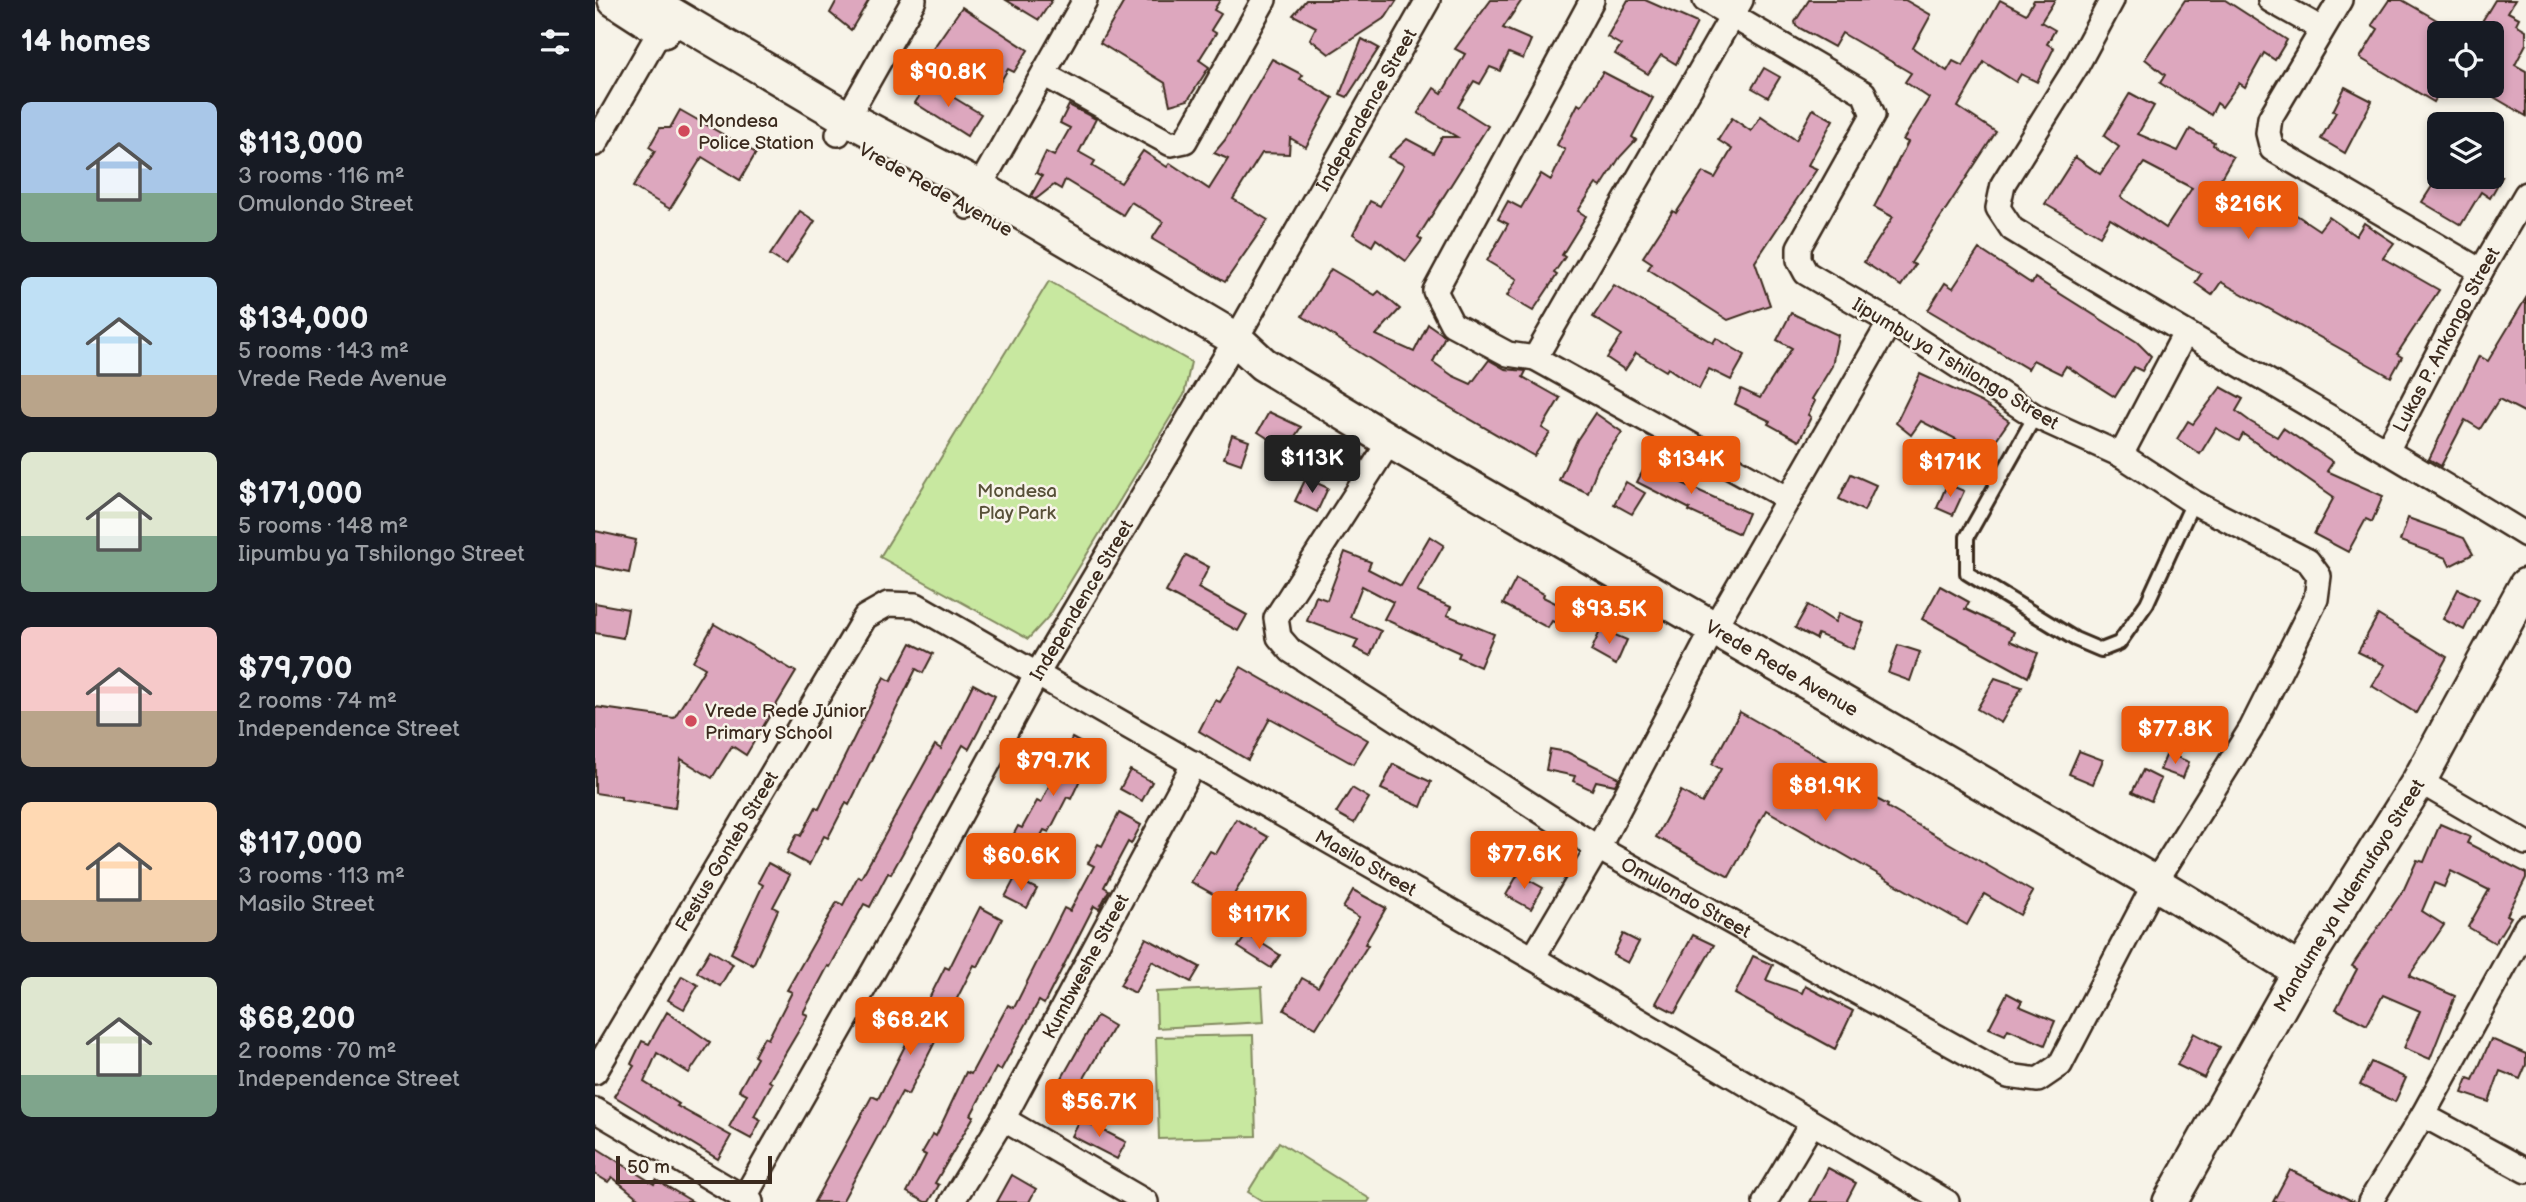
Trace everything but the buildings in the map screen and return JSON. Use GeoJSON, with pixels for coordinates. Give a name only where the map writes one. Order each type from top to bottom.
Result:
{"type":"FeatureCollection","features":[{"type":"Feature","properties":{"kind":"street","name":"Vrede Rede Avenue"},"geometry":{"type":"LineString","coordinates":[[615,0],[659,15],[843,126],[974,197],[2155,883],[2300,971]]}},
{"type":"Feature","properties":{"kind":"street"},"geometry":{"type":"LineString","coordinates":[[843,126],[914,0]]}},
{"type":"Feature","properties":{"kind":"street"},"geometry":{"type":"LineString","coordinates":[[974,197],[1085,0]]}},
{"type":"Feature","properties":{"kind":"street"},"geometry":{"type":"LineString","coordinates":[[1045,75],[1171,144],[1185,142],[1264,0]]}},
{"type":"Feature","properties":{"kind":"street","name":"Independence Street"},"geometry":{"type":"LineString","coordinates":[[746,1201],[1037,674],[1230,347],[1428,0]]}},
{"type":"Feature","properties":{"kind":"street"},"geometry":{"type":"LineString","coordinates":[[1592,0],[1435,291],[1452,324],[1508,354],[1535,358],[1789,499]]}},
{"type":"Feature","properties":{"kind":"street","name":"Iipumbu ya Tshilongo Street"},"geometry":{"type":"LineString","coordinates":[[1705,0],[1737,9],[1864,93],[1871,103],[1873,114],[1799,247],[1798,260],[1806,273],[1890,322],[2035,416],[2121,455],[2193,502],[2308,561],[2319,576],[2316,598],[2251,729],[2155,883]]}},
{"type":"Feature","properties":{"kind":"street"},"geometry":{"type":"LineString","coordinates":[[2112,0],[2076,67],[2003,184],[1999,208],[2012,229],[2184,335],[2388,449],[2526,535]]}},
{"type":"Feature","properties":{"kind":"street"},"geometry":{"type":"LineString","coordinates":[[2270,0],[2320,29]]}},
{"type":"Feature","properties":{"kind":"street"},"geometry":{"type":"LineString","coordinates":[[2340,0],[2320,29],[2270,118],[2268,133],[2272,149],[2481,271]]}},
{"type":"Feature","properties":{"kind":"street"},"geometry":{"type":"LineString","coordinates":[[1535,358],[1737,9]]}},
{"type":"Feature","properties":{"kind":"street"},"geometry":{"type":"LineString","coordinates":[[595,144],[659,15]]}},
{"type":"Feature","properties":{"kind":"street","name":"Lukas P. Ankongo Street"},"geometry":{"type":"LineString","coordinates":[[2388,449],[2481,271],[2526,194]]}},
{"type":"Feature","properties":{"kind":"street"},"geometry":{"type":"LineString","coordinates":[[1534,958],[1598,848],[1714,628],[1890,322]]}},
{"type":"Feature","properties":{"kind":"street"},"geometry":{"type":"LineString","coordinates":[[2121,455],[2184,335]]}},
{"type":"Feature","properties":{"kind":"street","name":"Omulondo Street"},"geometry":{"type":"LineString","coordinates":[[1390,440],[1276,618],[1279,637],[1291,651],[1598,848],[2008,1076],[2038,1080],[2060,1065],[2155,883]]}},
{"type":"Feature","properties":{"kind":"street","name":"Mandume ya Ndemufayo Street"},"geometry":{"type":"LineString","coordinates":[[2169,1202],[2300,971],[2419,781],[2526,585]]}},
{"type":"Feature","properties":{"kind":"street","name":"Masilo Street"},"geometry":{"type":"LineString","coordinates":[[888,604],[916,606],[1037,674],[1534,958],[1947,1202]]}},
{"type":"Feature","properties":{"kind":"street","name":"Festus Gonteb Street"},"geometry":{"type":"LineString","coordinates":[[595,1072],[865,617],[888,604]]}},
{"type":"Feature","properties":{"kind":"street","name":"Kumbweshe Street"},"geometry":{"type":"LineString","coordinates":[[952,1202],[1003,1119],[1194,763]]}},
{"type":"Feature","properties":{"kind":"street"},"geometry":{"type":"LineString","coordinates":[[2419,781],[2526,843]]}},
{"type":"Feature","properties":{"kind":"street"},"geometry":{"type":"LineString","coordinates":[[2370,1202],[2423,1115],[2526,928]]}},
{"type":"Feature","properties":{"kind":"street"},"geometry":{"type":"LineString","coordinates":[[595,1110],[746,1201]]}},
{"type":"Feature","properties":{"kind":"street"},"geometry":{"type":"LineString","coordinates":[[2423,1115],[2526,1171]]}},
{"type":"Feature","properties":{"kind":"street"},"geometry":{"type":"LineString","coordinates":[[1003,1119],[1141,1201]]}},
{"type":"Feature","properties":{"kind":"street"},"geometry":{"type":"LineString","coordinates":[[1765,1202],[1812,1123]]}},
{"type":"Feature","properties":{"kind":"lane"},"geometry":{"type":"LineString","coordinates":[[2035,416],[1967,537],[1967,573],[2075,639],[2101,650],[2119,643],[2147,603],[2193,502]]}},
{"type":"Feature","properties":{"kind":"green space","name":"Mondesa Play Park"},"geometry":{"type":"Polygon","coordinates":[[[1049,281],[1191,362],[1184,395],[1050,615],[1028,639],[880,557],[1049,281]]]}},
{"type":"Feature","properties":{"kind":"green space"},"geometry":{"type":"Polygon","coordinates":[[[1262,987],[1264,1022],[1157,1028],[1156,992],[1262,987]]]}},
{"type":"Feature","properties":{"kind":"green space"},"geometry":{"type":"Polygon","coordinates":[[[1253,1035],[1256,1136],[1159,1139],[1156,1037],[1253,1035]]]}},
{"type":"Feature","properties":{"kind":"green space"},"geometry":{"type":"Polygon","coordinates":[[[1279,1142],[1370,1199],[1368,1202],[1264,1202],[1248,1192],[1279,1142]]]}},
{"type":"Feature","properties":{"kind":"place","name":"Mondesa Police Station"},"geometry":{"type":"Point","coordinates":[684,131]}},
{"type":"Feature","properties":{"kind":"place","name":"Vrede Rede Junior Primary School"},"geometry":{"type":"Point","coordinates":[691,721]}}]}
